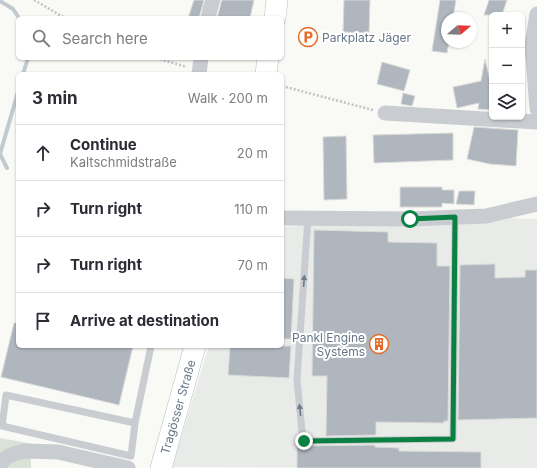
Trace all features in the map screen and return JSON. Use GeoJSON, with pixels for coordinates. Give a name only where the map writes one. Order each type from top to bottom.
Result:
{"type":"FeatureCollection","features":[{"type":"Feature","properties":{"kind":"main road"},"geometry":{"type":"LineString","coordinates":[[275,16],[277,0]]}},
{"type":"Feature","properties":{"kind":"main road"},"geometry":{"type":"LineString","coordinates":[[266,72],[268,60]]}},
{"type":"Feature","properties":{"kind":"main road","name":"Tragösser Straße"},"geometry":{"type":"LineString","coordinates":[[161,468],[194,348]]}},
{"type":"Feature","properties":{"kind":"street"},"geometry":{"type":"LineString","coordinates":[[208,16],[213,0]]}},
{"type":"Feature","properties":{"kind":"street"},"geometry":{"type":"LineString","coordinates":[[537,14],[532,45],[537,109]]}},
{"type":"Feature","properties":{"kind":"street"},"geometry":{"type":"LineString","coordinates":[[385,113],[537,122]]}},
{"type":"Feature","properties":{"kind":"street"},"geometry":{"type":"LineString","coordinates":[[284,218],[410,219],[486,216],[537,204]]}},
{"type":"Feature","properties":{"kind":"street"},"geometry":{"type":"LineString","coordinates":[[0,464],[7,457],[25,451],[58,452],[128,468]]}},
{"type":"Feature","properties":{"kind":"lane"},"geometry":{"type":"LineString","coordinates":[[308,218],[297,380],[304,441],[453,439],[455,217]]}},
{"type":"Feature","properties":{"kind":"lane"},"geometry":{"type":"LineString","coordinates":[[135,423],[6,394],[2,426],[131,456],[135,423],[151,348]]}},
{"type":"Feature","properties":{"kind":"path"},"geometry":{"type":"LineString","coordinates":[[34,0],[62,16]]}},
{"type":"Feature","properties":{"kind":"path"},"geometry":{"type":"LineString","coordinates":[[165,60],[200,68]]}},
{"type":"Feature","properties":{"kind":"path"},"geometry":{"type":"LineString","coordinates":[[284,87],[385,113]]}},
{"type":"Feature","properties":{"kind":"shaded area"},"geometry":{"type":"Polygon","coordinates":[[[509,218],[537,219],[537,468],[172,467],[208,348],[284,348],[284,227],[314,225],[478,223],[509,218]]]}},
{"type":"Feature","properties":{"kind":"shaded area"},"geometry":{"type":"Polygon","coordinates":[[[0,438],[33,444],[31,468],[0,468],[0,438]]]}},
{"type":"Feature","properties":{"kind":"building"},"geometry":{"type":"Polygon","coordinates":[[[194,0],[204,0],[200,16],[189,16],[194,0]]]}},
{"type":"Feature","properties":{"kind":"building"},"geometry":{"type":"Polygon","coordinates":[[[222,0],[254,0],[250,16],[218,16],[222,0]]]}},
{"type":"Feature","properties":{"kind":"building"},"geometry":{"type":"Polygon","coordinates":[[[344,0],[370,0],[369,33],[343,32],[344,0]]]}},
{"type":"Feature","properties":{"kind":"building"},"geometry":{"type":"Polygon","coordinates":[[[440,0],[456,0],[454,12],[441,12],[441,48],[448,48],[447,53],[432,51],[440,0]]]}},
{"type":"Feature","properties":{"kind":"building"},"geometry":{"type":"Polygon","coordinates":[[[489,0],[507,0],[503,12],[489,12],[489,15],[484,15],[489,0]]]}},
{"type":"Feature","properties":{"kind":"building"},"geometry":{"type":"Polygon","coordinates":[[[485,59],[489,77],[489,110],[478,109],[479,103],[457,108],[453,87],[481,81],[485,59]]]}},
{"type":"Feature","properties":{"kind":"building"},"geometry":{"type":"Polygon","coordinates":[[[382,62],[410,70],[404,91],[377,84],[382,62]]]}},
{"type":"Feature","properties":{"kind":"building"},"geometry":{"type":"Polygon","coordinates":[[[403,93],[415,96],[412,106],[401,104],[403,93]]]}},
{"type":"Feature","properties":{"kind":"building"},"geometry":{"type":"Polygon","coordinates":[[[474,127],[518,130],[516,166],[490,164],[467,159],[474,127]]]}},
{"type":"Feature","properties":{"kind":"building"},"geometry":{"type":"Polygon","coordinates":[[[453,133],[453,160],[374,163],[373,135],[453,133]]]}},
{"type":"Feature","properties":{"kind":"building"},"geometry":{"type":"Polygon","coordinates":[[[346,136],[347,199],[324,200],[323,137],[346,136]]]}},
{"type":"Feature","properties":{"kind":"building"},"geometry":{"type":"Polygon","coordinates":[[[400,187],[442,187],[442,190],[454,190],[454,204],[442,203],[442,207],[400,207],[400,187]]]}},
{"type":"Feature","properties":{"kind":"building"},"geometry":{"type":"Polygon","coordinates":[[[459,191],[475,191],[474,205],[456,204],[459,191]]]}},
{"type":"Feature","properties":{"kind":"building","name":"Pankl Engine Systems"},"geometry":{"type":"Polygon","coordinates":[[[314,230],[388,232],[388,242],[437,243],[437,266],[450,266],[448,421],[444,421],[444,423],[376,422],[376,435],[326,436],[327,376],[312,376],[314,230]]]}},
{"type":"Feature","properties":{"kind":"building"},"geometry":{"type":"Polygon","coordinates":[[[495,264],[495,278],[525,277],[525,270],[537,270],[537,418],[458,420],[460,265],[495,264]]]}},
{"type":"Feature","properties":{"kind":"building"},"geometry":{"type":"Polygon","coordinates":[[[284,278],[294,279],[291,339],[284,339],[284,278]]]}},
{"type":"Feature","properties":{"kind":"building"},"geometry":{"type":"Polygon","coordinates":[[[14,323],[16,323],[16,348],[133,348],[119,405],[1,377],[14,323]]]}},
{"type":"Feature","properties":{"kind":"building"},"geometry":{"type":"Polygon","coordinates":[[[284,346],[291,346],[289,378],[228,375],[230,348],[284,348],[284,346]]]}},
{"type":"Feature","properties":{"kind":"building"},"geometry":{"type":"Polygon","coordinates":[[[375,445],[375,447],[399,448],[399,451],[481,452],[481,468],[297,468],[297,446],[375,445]]]}},
{"type":"Feature","properties":{"kind":"waterway"},"geometry":{"type":"LineString","coordinates":[[0,1],[13,9],[18,16]]}},
{"type":"Feature","properties":{"kind":"waterway"},"geometry":{"type":"LineString","coordinates":[[24,72],[27,60]]}},
{"type":"Feature","properties":{"kind":"waterway"},"geometry":{"type":"LineString","coordinates":[[7,168],[0,154],[16,99]]}},
{"type":"Feature","properties":{"kind":"place","name":"Parkplatz Jäger"},"geometry":{"type":"Point","coordinates":[308,37]}},
{"type":"Feature","properties":{"kind":"place","name":"Pankl Engine Systems"},"geometry":{"type":"Point","coordinates":[379,344]}},
{"type":"Feature","properties":{"kind":"route"},"geometry":{"type":"LineString","coordinates":[[304,441],[453,439],[455,217],[410,219]]}}]}
